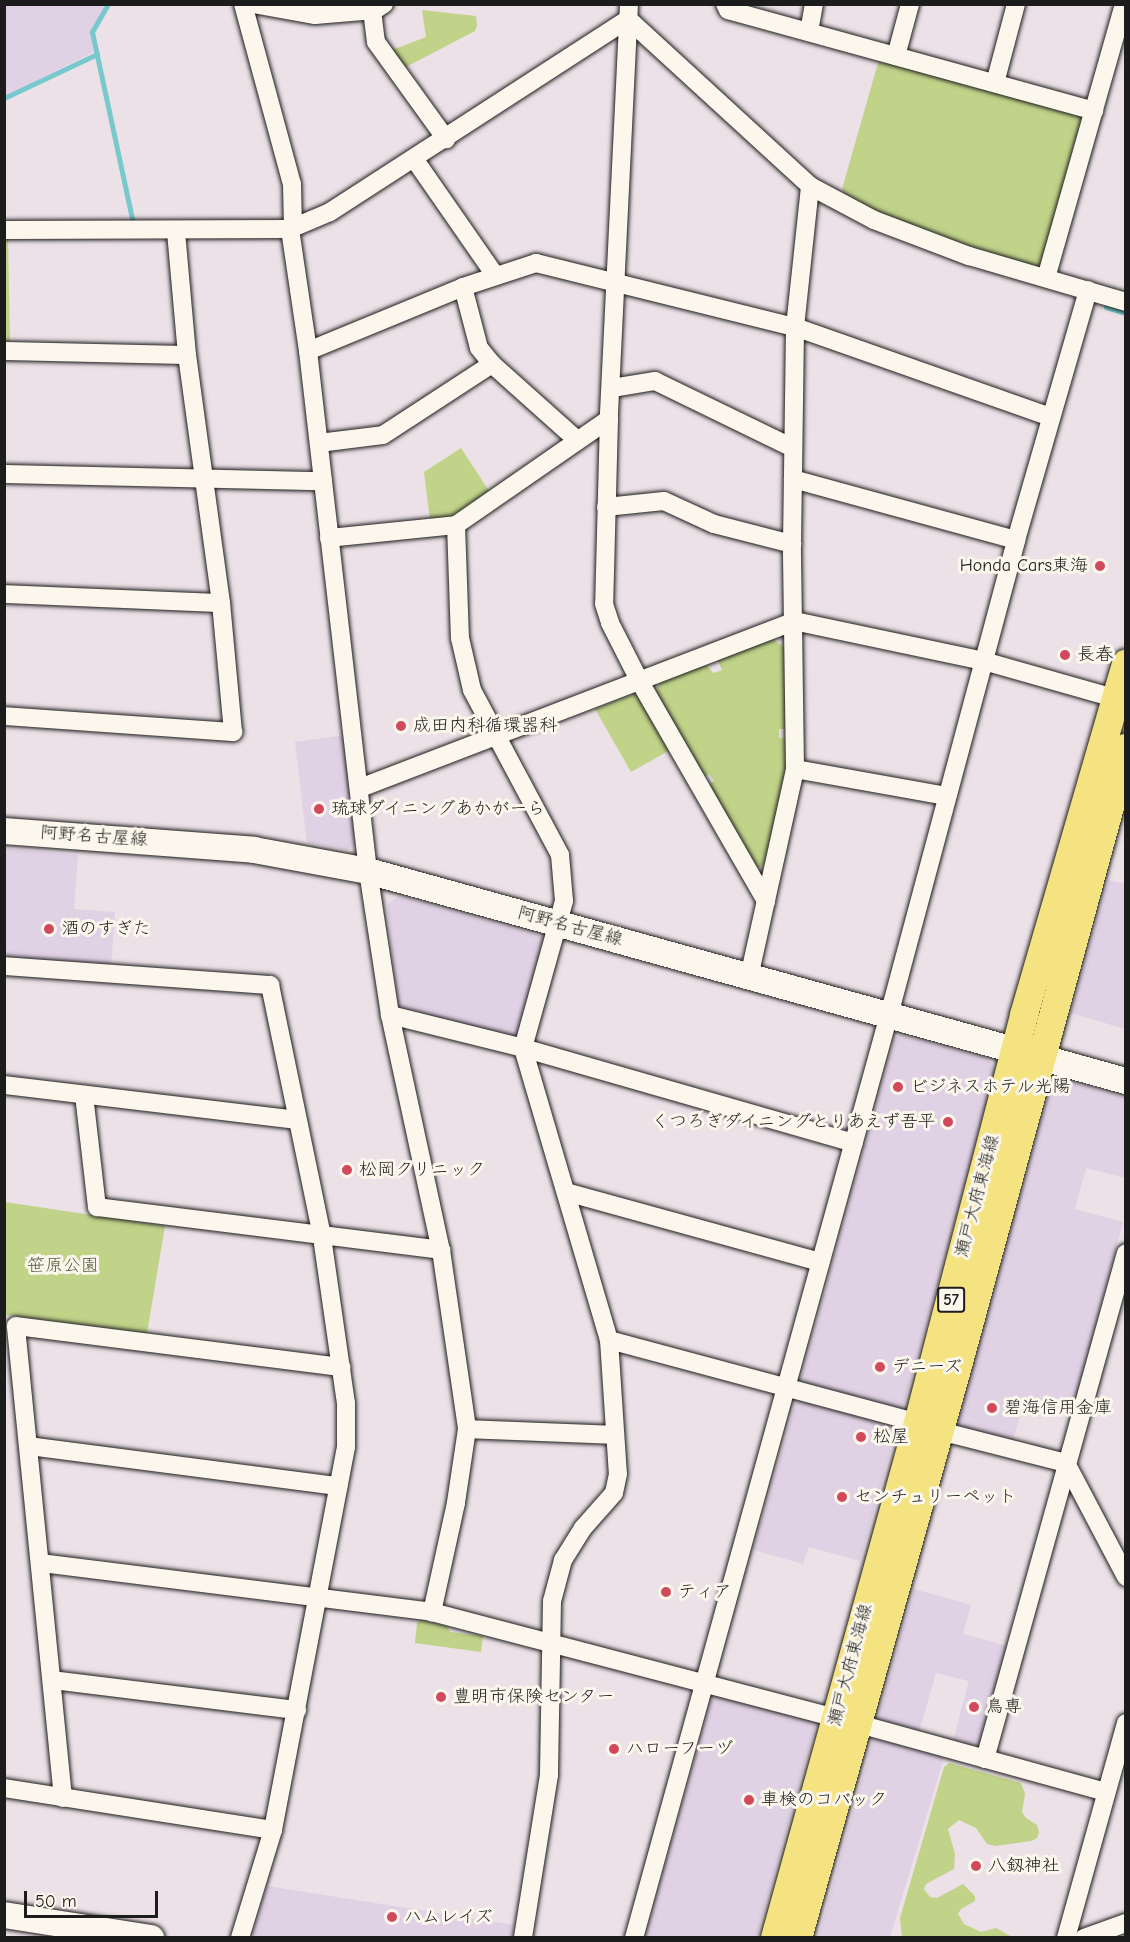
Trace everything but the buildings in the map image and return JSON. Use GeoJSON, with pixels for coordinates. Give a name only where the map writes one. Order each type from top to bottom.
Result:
{"type":"FeatureCollection","features":[{"type":"Feature","properties":{"kind":"main road","name":"瀬戸大府東海線"},"geometry":{"type":"LineString","coordinates":[[798,1938],[848,1721],[1029,1053],[1121,700],[1125,663]]}},
{"type":"Feature","properties":{"kind":"main road","name":"瀬戸大府東海線"},"geometry":{"type":"LineString","coordinates":[[1029,1053],[1125,748]]}},
{"type":"Feature","properties":{"kind":"main road","name":"阿野名古屋線"},"geometry":{"type":"LineString","coordinates":[[4,831],[254,850],[368,872],[1125,1081]]}},
{"type":"Feature","properties":{"kind":"main road","name":"瀬戸大府東海線"},"geometry":{"type":"LineString","coordinates":[[775,1938],[848,1721]]}},
{"type":"Feature","properties":{"kind":"main road"},"geometry":{"type":"LineString","coordinates":[[4,1916],[151,1938]]}},
{"type":"Feature","properties":{"kind":"street"},"geometry":{"type":"LineString","coordinates":[[243,4],[292,184],[292,229],[360,788],[368,872],[390,1015],[441,1250],[467,1429],[456,1503],[432,1612]]}},
{"type":"Feature","properties":{"kind":"street"},"geometry":{"type":"LineString","coordinates":[[253,4],[315,15],[378,7],[376,42],[446,139]]}},
{"type":"Feature","properties":{"kind":"street"},"geometry":{"type":"LineString","coordinates":[[725,4],[728,10],[1094,111]]}},
{"type":"Feature","properties":{"kind":"street"},"geometry":{"type":"LineString","coordinates":[[809,32],[814,4]]}},
{"type":"Feature","properties":{"kind":"street"},"geometry":{"type":"LineString","coordinates":[[896,56],[910,4]]}},
{"type":"Feature","properties":{"kind":"street"},"geometry":{"type":"LineString","coordinates":[[995,83],[1016,4]]}},
{"type":"Feature","properties":{"kind":"street"},"geometry":{"type":"LineString","coordinates":[[1046,278],[1124,4]]}},
{"type":"Feature","properties":{"kind":"street"},"geometry":{"type":"LineString","coordinates":[[4,230],[176,232],[292,229],[330,212],[415,160],[628,12]]}},
{"type":"Feature","properties":{"kind":"street"},"geometry":{"type":"LineString","coordinates":[[628,12],[810,186],[874,220],[969,256],[1125,302]]}},
{"type":"Feature","properties":{"kind":"street"},"geometry":{"type":"LineString","coordinates":[[628,12],[609,419],[604,604],[610,623],[640,682],[766,901]]}},
{"type":"Feature","properties":{"kind":"street"},"geometry":{"type":"LineString","coordinates":[[415,160],[495,275]]}},
{"type":"Feature","properties":{"kind":"street"},"geometry":{"type":"LineString","coordinates":[[749,976],[795,769],[792,544],[795,327],[810,186]]}},
{"type":"Feature","properties":{"kind":"street"},"geometry":{"type":"LineString","coordinates":[[4,716],[233,732],[220,603],[188,355],[176,232]]}},
{"type":"Feature","properties":{"kind":"street"},"geometry":{"type":"LineString","coordinates":[[308,351],[463,287],[536,263],[795,327],[1051,417]]}},
{"type":"Feature","properties":{"kind":"street"},"geometry":{"type":"LineString","coordinates":[[463,287],[479,348],[492,364],[577,440]]}},
{"type":"Feature","properties":{"kind":"street"},"geometry":{"type":"LineString","coordinates":[[634,1938],[889,1015],[1016,540],[1088,290]]}},
{"type":"Feature","properties":{"kind":"street"},"geometry":{"type":"LineString","coordinates":[[4,351],[188,355]]}},
{"type":"Feature","properties":{"kind":"street"},"geometry":{"type":"LineString","coordinates":[[319,443],[383,435],[492,364]]}},
{"type":"Feature","properties":{"kind":"street"},"geometry":{"type":"LineString","coordinates":[[612,388],[655,381],[793,448]]}},
{"type":"Feature","properties":{"kind":"street"},"geometry":{"type":"LineString","coordinates":[[329,538],[456,525],[609,419]]}},
{"type":"Feature","properties":{"kind":"street"},"geometry":{"type":"LineString","coordinates":[[4,474],[204,476],[323,481]]}},
{"type":"Feature","properties":{"kind":"street"},"geometry":{"type":"LineString","coordinates":[[793,479],[1016,540]]}},
{"type":"Feature","properties":{"kind":"street"},"geometry":{"type":"LineString","coordinates":[[606,507],[664,501],[714,524],[792,544]]}},
{"type":"Feature","properties":{"kind":"street"},"geometry":{"type":"LineString","coordinates":[[456,525],[460,638],[472,690],[560,855],[564,901],[523,1048],[609,1340],[618,1474],[614,1493],[583,1528],[563,1560],[552,1601],[549,1775],[523,1938]]}},
{"type":"Feature","properties":{"kind":"street"},"geometry":{"type":"LineString","coordinates":[[4,594],[220,603]]}},
{"type":"Feature","properties":{"kind":"street"},"geometry":{"type":"LineString","coordinates":[[360,788],[794,621],[984,661],[1121,700]]}},
{"type":"Feature","properties":{"kind":"street"},"geometry":{"type":"LineString","coordinates":[[795,769],[947,796]]}},
{"type":"Feature","properties":{"kind":"street"},"geometry":{"type":"LineString","coordinates":[[4,966],[270,985],[322,1237],[346,1403],[346,1447],[273,1830],[240,1938]]}},
{"type":"Feature","properties":{"kind":"street"},"geometry":{"type":"LineString","coordinates":[[390,1015],[523,1048],[854,1143]]}},
{"type":"Feature","properties":{"kind":"street"},"geometry":{"type":"LineString","coordinates":[[4,1085],[297,1120]]}},
{"type":"Feature","properties":{"kind":"street"},"geometry":{"type":"LineString","coordinates":[[84,1095],[97,1207],[322,1237],[441,1250]]}},
{"type":"Feature","properties":{"kind":"street"},"geometry":{"type":"LineString","coordinates":[[566,1192],[821,1262]]}},
{"type":"Feature","properties":{"kind":"street"},"geometry":{"type":"LineString","coordinates":[[985,1759],[1125,1252]]}},
{"type":"Feature","properties":{"kind":"street"},"geometry":{"type":"LineString","coordinates":[[63,1798],[16,1326],[340,1367]]}},
{"type":"Feature","properties":{"kind":"street"},"geometry":{"type":"LineString","coordinates":[[609,1340],[787,1386],[1065,1463],[1125,1578]]}},
{"type":"Feature","properties":{"kind":"street"},"geometry":{"type":"LineString","coordinates":[[467,1429],[615,1435]]}},
{"type":"Feature","properties":{"kind":"street"},"geometry":{"type":"LineString","coordinates":[[29,1446],[338,1486]]}},
{"type":"Feature","properties":{"kind":"street"},"geometry":{"type":"LineString","coordinates":[[41,1563],[432,1612],[848,1721],[1106,1792]]}},
{"type":"Feature","properties":{"kind":"street"},"geometry":{"type":"LineString","coordinates":[[52,1680],[297,1710]]}},
{"type":"Feature","properties":{"kind":"street"},"geometry":{"type":"LineString","coordinates":[[1066,1938],[1125,1724]]}},
{"type":"Feature","properties":{"kind":"street"},"geometry":{"type":"LineString","coordinates":[[4,1788],[273,1830]]}},
{"type":"Feature","properties":{"kind":"street"},"geometry":{"type":"LineString","coordinates":[[1084,1938],[1125,1923]]}},
{"type":"Feature","properties":{"kind":"shaded area"},"geometry":{"type":"Polygon","coordinates":[[[5,4],[106,5],[90,32],[94,52],[5,96],[5,4]]]}},
{"type":"Feature","properties":{"kind":"shaded area"},"geometry":{"type":"Polygon","coordinates":[[[346,735],[357,843],[347,850],[307,843],[295,742],[346,735]]]}},
{"type":"Feature","properties":{"kind":"shaded area"},"geometry":{"type":"Polygon","coordinates":[[[4,848],[78,855],[74,909],[115,912],[111,966],[5,959],[4,848]]]}},
{"type":"Feature","properties":{"kind":"shaded area"},"geometry":{"type":"Polygon","coordinates":[[[1108,880],[1125,884],[1125,1029],[1071,1013],[1108,880]]]}},
{"type":"Feature","properties":{"kind":"shaded area"},"geometry":{"type":"Polygon","coordinates":[[[399,896],[542,936],[546,943],[520,1034],[511,1040],[398,1005],[387,905],[399,896]]]}},
{"type":"Feature","properties":{"kind":"shaded area"},"geometry":{"type":"Polygon","coordinates":[[[900,1035],[988,1059],[996,1071],[902,1412],[804,1384],[801,1379],[894,1039],[900,1035]]]}},
{"type":"Feature","properties":{"kind":"shaded area"},"geometry":{"type":"Polygon","coordinates":[[[1063,1080],[1125,1097],[1125,1178],[1086,1168],[1075,1209],[1123,1222],[1073,1412],[1025,1399],[1012,1444],[957,1430],[1051,1086],[1063,1080]]]}},
{"type":"Feature","properties":{"kind":"shaded area"},"geometry":{"type":"Polygon","coordinates":[[[800,1400],[897,1427],[860,1561],[809,1547],[803,1564],[753,1550],[795,1404],[800,1400]]]}},
{"type":"Feature","properties":{"kind":"shaded area"},"geometry":{"type":"Polygon","coordinates":[[[914,1589],[971,1605],[963,1634],[1008,1646],[982,1740],[972,1747],[953,1741],[969,1681],[936,1673],[919,1732],[877,1720],[914,1589]]]}},
{"type":"Feature","properties":{"kind":"shaded area"},"geometry":{"type":"Polygon","coordinates":[[[717,1695],[816,1723],[757,1937],[645,1938],[712,1698],[717,1695]]]}},
{"type":"Feature","properties":{"kind":"shaded area"},"geometry":{"type":"Polygon","coordinates":[[[873,1738],[944,1758],[890,1937],[818,1937],[873,1738]]]}},
{"type":"Feature","properties":{"kind":"shaded area"},"geometry":{"type":"Polygon","coordinates":[[[267,1886],[514,1925],[512,1937],[256,1937],[253,1934],[267,1886]]]}},
{"type":"Feature","properties":{"kind":"green space"},"geometry":{"type":"Polygon","coordinates":[[[422,10],[476,16],[477,26],[475,31],[402,69],[387,52],[426,37],[422,10]]]}},
{"type":"Feature","properties":{"kind":"green space"},"geometry":{"type":"Polygon","coordinates":[[[885,58],[1076,111],[1081,119],[1042,262],[1034,268],[879,215],[846,197],[842,189],[878,63],[885,58]]]}},
{"type":"Feature","properties":{"kind":"green space"},"geometry":{"type":"Polygon","coordinates":[[[8,237],[10,341],[5,341],[4,238],[8,237]]]}},
{"type":"Feature","properties":{"kind":"green space"},"geometry":{"type":"Polygon","coordinates":[[[461,448],[489,491],[453,517],[430,520],[424,472],[461,448]]]}},
{"type":"Feature","properties":{"kind":"green space"},"geometry":{"type":"Polygon","coordinates":[[[773,639],[786,649],[788,729],[779,729],[779,738],[789,739],[788,765],[764,866],[752,868],[707,785],[714,781],[709,774],[703,777],[656,691],[661,681],[706,664],[713,673],[722,670],[717,659],[773,639]]]}},
{"type":"Feature","properties":{"kind":"green space"},"geometry":{"type":"Polygon","coordinates":[[[634,694],[641,698],[672,749],[631,772],[595,709],[634,694]]]}},
{"type":"Feature","properties":{"kind":"green space","name":"笹原公園"},"geometry":{"type":"Polygon","coordinates":[[[5,1202],[165,1226],[147,1333],[5,1315],[5,1202]]]}},
{"type":"Feature","properties":{"kind":"green space"},"geometry":{"type":"Polygon","coordinates":[[[420,1620],[447,1626],[450,1632],[483,1636],[481,1652],[415,1643],[417,1623],[420,1620]]]}},
{"type":"Feature","properties":{"kind":"green space"},"geometry":{"type":"Polygon","coordinates":[[[949,1763],[1021,1783],[1025,1794],[1022,1812],[1026,1818],[1037,1825],[1039,1832],[1037,1838],[1031,1841],[996,1846],[987,1844],[976,1828],[959,1820],[948,1829],[955,1854],[954,1869],[926,1884],[924,1889],[930,1897],[937,1898],[963,1884],[975,1896],[975,1901],[961,1909],[958,1914],[964,1924],[981,1932],[996,1928],[1012,1937],[902,1937],[900,1918],[944,1767],[949,1763]]]}},
{"type":"Feature","properties":{"kind":"waterway"},"geometry":{"type":"LineString","coordinates":[[108,4],[92,32],[132,219]]}},
{"type":"Feature","properties":{"kind":"waterway"},"geometry":{"type":"LineString","coordinates":[[4,98],[97,54]]}},
{"type":"Feature","properties":{"kind":"waterway"},"geometry":{"type":"LineString","coordinates":[[1106,307],[1126,313]]}},
{"type":"Feature","properties":{"kind":"place","name":"Honda Cars東海"},"geometry":{"type":"Point","coordinates":[1100,566]}},
{"type":"Feature","properties":{"kind":"place","name":"長春"},"geometry":{"type":"Point","coordinates":[1065,655]}},
{"type":"Feature","properties":{"kind":"place","name":"成田内科循環器科"},"geometry":{"type":"Point","coordinates":[401,726]}},
{"type":"Feature","properties":{"kind":"place","name":"琉球ダイニングあかがーら"},"geometry":{"type":"Point","coordinates":[319,809]}},
{"type":"Feature","properties":{"kind":"place","name":"酒のすぎた"},"geometry":{"type":"Point","coordinates":[49,929]}},
{"type":"Feature","properties":{"kind":"place","name":"ビジネスホテル光陽"},"geometry":{"type":"Point","coordinates":[898,1087]}},
{"type":"Feature","properties":{"kind":"place","name":"くつろぎダイニングとりあえず吾平"},"geometry":{"type":"Point","coordinates":[948,1122]}},
{"type":"Feature","properties":{"kind":"place","name":"松岡クリニック"},"geometry":{"type":"Point","coordinates":[347,1170]}},
{"type":"Feature","properties":{"kind":"place","name":"デニーズ"},"geometry":{"type":"Point","coordinates":[880,1367]}},
{"type":"Feature","properties":{"kind":"place","name":"碧海信用金庫"},"geometry":{"type":"Point","coordinates":[992,1408]}},
{"type":"Feature","properties":{"kind":"place","name":"松屋"},"geometry":{"type":"Point","coordinates":[861,1437]}},
{"type":"Feature","properties":{"kind":"place","name":"センチュリーペット"},"geometry":{"type":"Point","coordinates":[842,1497]}},
{"type":"Feature","properties":{"kind":"place","name":"ティア"},"geometry":{"type":"Point","coordinates":[666,1592]}},
{"type":"Feature","properties":{"kind":"place","name":"豊明市保険センター"},"geometry":{"type":"Point","coordinates":[441,1697]}},
{"type":"Feature","properties":{"kind":"place","name":"鳥専"},"geometry":{"type":"Point","coordinates":[974,1707]}},
{"type":"Feature","properties":{"kind":"place","name":"ハローフーヅ"},"geometry":{"type":"Point","coordinates":[614,1749]}},
{"type":"Feature","properties":{"kind":"place","name":"車検のコバック"},"geometry":{"type":"Point","coordinates":[749,1800]}},
{"type":"Feature","properties":{"kind":"place","name":"八釼神社"},"geometry":{"type":"Point","coordinates":[976,1866]}},
{"type":"Feature","properties":{"kind":"place","name":"ハムレイズ"},"geometry":{"type":"Point","coordinates":[392,1917]}}]}
